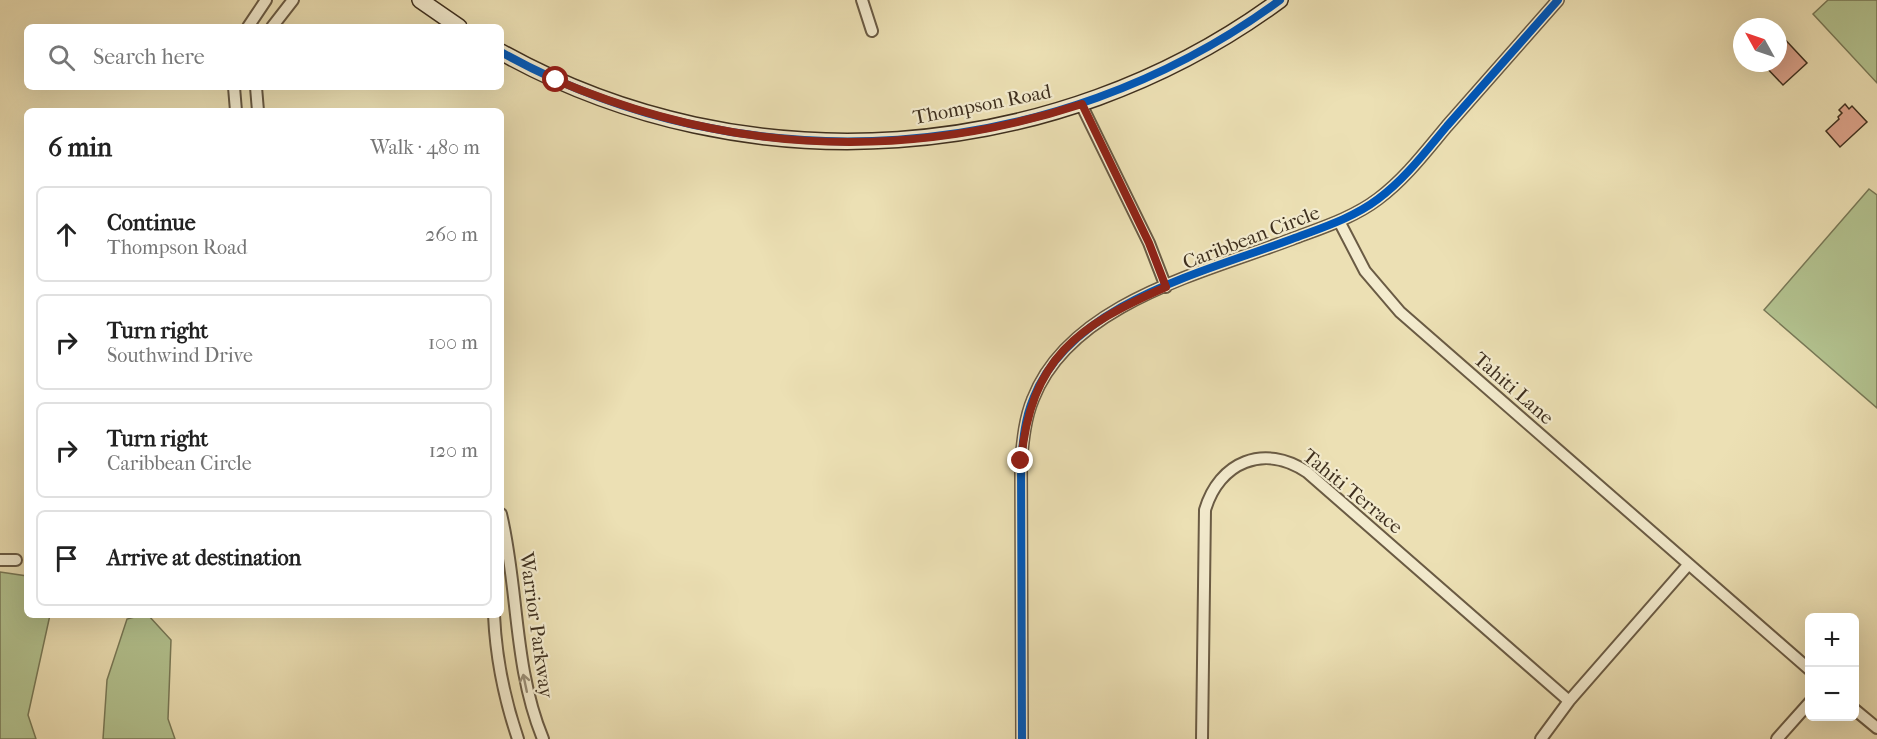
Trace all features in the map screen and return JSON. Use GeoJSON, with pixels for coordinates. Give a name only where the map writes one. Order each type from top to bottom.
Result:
{"type":"FeatureCollection","features":[{"type":"Feature","properties":{"kind":"street"},"geometry":{"type":"LineString","coordinates":[[250,24],[266,0]]}},
{"type":"Feature","properties":{"kind":"street"},"geometry":{"type":"LineString","coordinates":[[274,24],[293,0]]}},
{"type":"Feature","properties":{"kind":"street"},"geometry":{"type":"LineString","coordinates":[[420,0],[455,24]]}},
{"type":"Feature","properties":{"kind":"street"},"geometry":{"type":"LineString","coordinates":[[862,0],[872,31]]}},
{"type":"Feature","properties":{"kind":"street","name":"Thompson Road"},"geometry":{"type":"LineString","coordinates":[[504,54],[556,80],[629,108],[698,126],[783,140],[877,143],[943,137],[1009,125],[1082,104],[1160,73],[1217,42],[1280,0]]}},
{"type":"Feature","properties":{"kind":"street","name":"Caribbean Circle"},"geometry":{"type":"LineString","coordinates":[[1022,739],[1021,461],[1024,435],[1033,399],[1050,367],[1080,333],[1108,314],[1166,287],[1365,209],[1389,190],[1558,0]]}},
{"type":"Feature","properties":{"kind":"street"},"geometry":{"type":"LineString","coordinates":[[234,90],[236,108]]}},
{"type":"Feature","properties":{"kind":"street"},"geometry":{"type":"LineString","coordinates":[[256,90],[258,108]]}},
{"type":"Feature","properties":{"kind":"street"},"geometry":{"type":"LineString","coordinates":[[1082,104],[1149,243],[1166,287]]}},
{"type":"Feature","properties":{"kind":"street","name":"Tahiti Lane"},"geometry":{"type":"LineString","coordinates":[[1339,220],[1365,271],[1400,312],[1806,667]]}},
{"type":"Feature","properties":{"kind":"street","name":"Tahiti Terrace"},"geometry":{"type":"LineString","coordinates":[[1202,739],[1205,510],[1209,495],[1224,475],[1250,460],[1267,458],[1287,460],[1307,472],[1569,701]]}},
{"type":"Feature","properties":{"kind":"street","name":"Warrior Parkway"},"geometry":{"type":"LineString","coordinates":[[504,530],[513,576],[523,679],[543,739]]}},
{"type":"Feature","properties":{"kind":"street"},"geometry":{"type":"LineString","coordinates":[[0,560],[16,560]]}},
{"type":"Feature","properties":{"kind":"street"},"geometry":{"type":"LineString","coordinates":[[1541,739],[1569,701],[1688,565]]}},
{"type":"Feature","properties":{"kind":"street","name":"Warrior Parkway"},"geometry":{"type":"LineString","coordinates":[[494,618],[499,671],[506,704],[518,739]]}},
{"type":"Feature","properties":{"kind":"street"},"geometry":{"type":"LineString","coordinates":[[1777,739],[1805,707]]}},
{"type":"Feature","properties":{"kind":"street"},"geometry":{"type":"LineString","coordinates":[[1859,713],[1877,728]]}},
{"type":"Feature","properties":{"kind":"green space"},"geometry":{"type":"Polygon","coordinates":[[[1828,0],[1877,0],[1877,83],[1813,14],[1828,0]]]}},
{"type":"Feature","properties":{"kind":"green space"},"geometry":{"type":"Polygon","coordinates":[[[1869,189],[1877,195],[1877,408],[1764,310],[1869,189]]]}},
{"type":"Feature","properties":{"kind":"green space"},"geometry":{"type":"Polygon","coordinates":[[[0,572],[24,576],[24,618],[49,618],[28,715],[36,739],[0,739],[0,572]]]}},
{"type":"Feature","properties":{"kind":"green space"},"geometry":{"type":"Polygon","coordinates":[[[151,618],[171,640],[168,719],[175,739],[103,739],[107,680],[127,619],[151,618]]]}},
{"type":"Feature","properties":{"kind":"building"},"geometry":{"type":"Polygon","coordinates":[[[1787,42],[1807,63],[1783,85],[1771,72],[1787,72],[1787,42]]]}},
{"type":"Feature","properties":{"kind":"building"},"geometry":{"type":"Polygon","coordinates":[[[1845,104],[1849,109],[1852,106],[1867,122],[1840,147],[1826,131],[1839,119],[1842,113],[1839,110],[1845,104]]]}},
{"type":"Feature","properties":{"kind":"cycle path"},"geometry":{"type":"LineString","coordinates":[[504,53],[596,96],[694,125],[796,140],[898,140],[999,126],[1098,97],[1192,56],[1280,0]]}},
{"type":"Feature","properties":{"kind":"cycle path"},"geometry":{"type":"LineString","coordinates":[[1022,739],[1021,461],[1030,406],[1051,366],[1077,338],[1108,315],[1144,295],[1220,264],[1337,222],[1378,199],[1415,164],[1558,0]]}},
{"type":"Feature","properties":{"kind":"route"},"geometry":{"type":"LineString","coordinates":[[556,80],[588,94],[667,120],[772,139],[806,142],[877,143],[943,137],[1009,125],[1082,104],[1149,243],[1166,287],[1108,314],[1070,342],[1050,367],[1033,399],[1024,435],[1021,461]]}}]}
